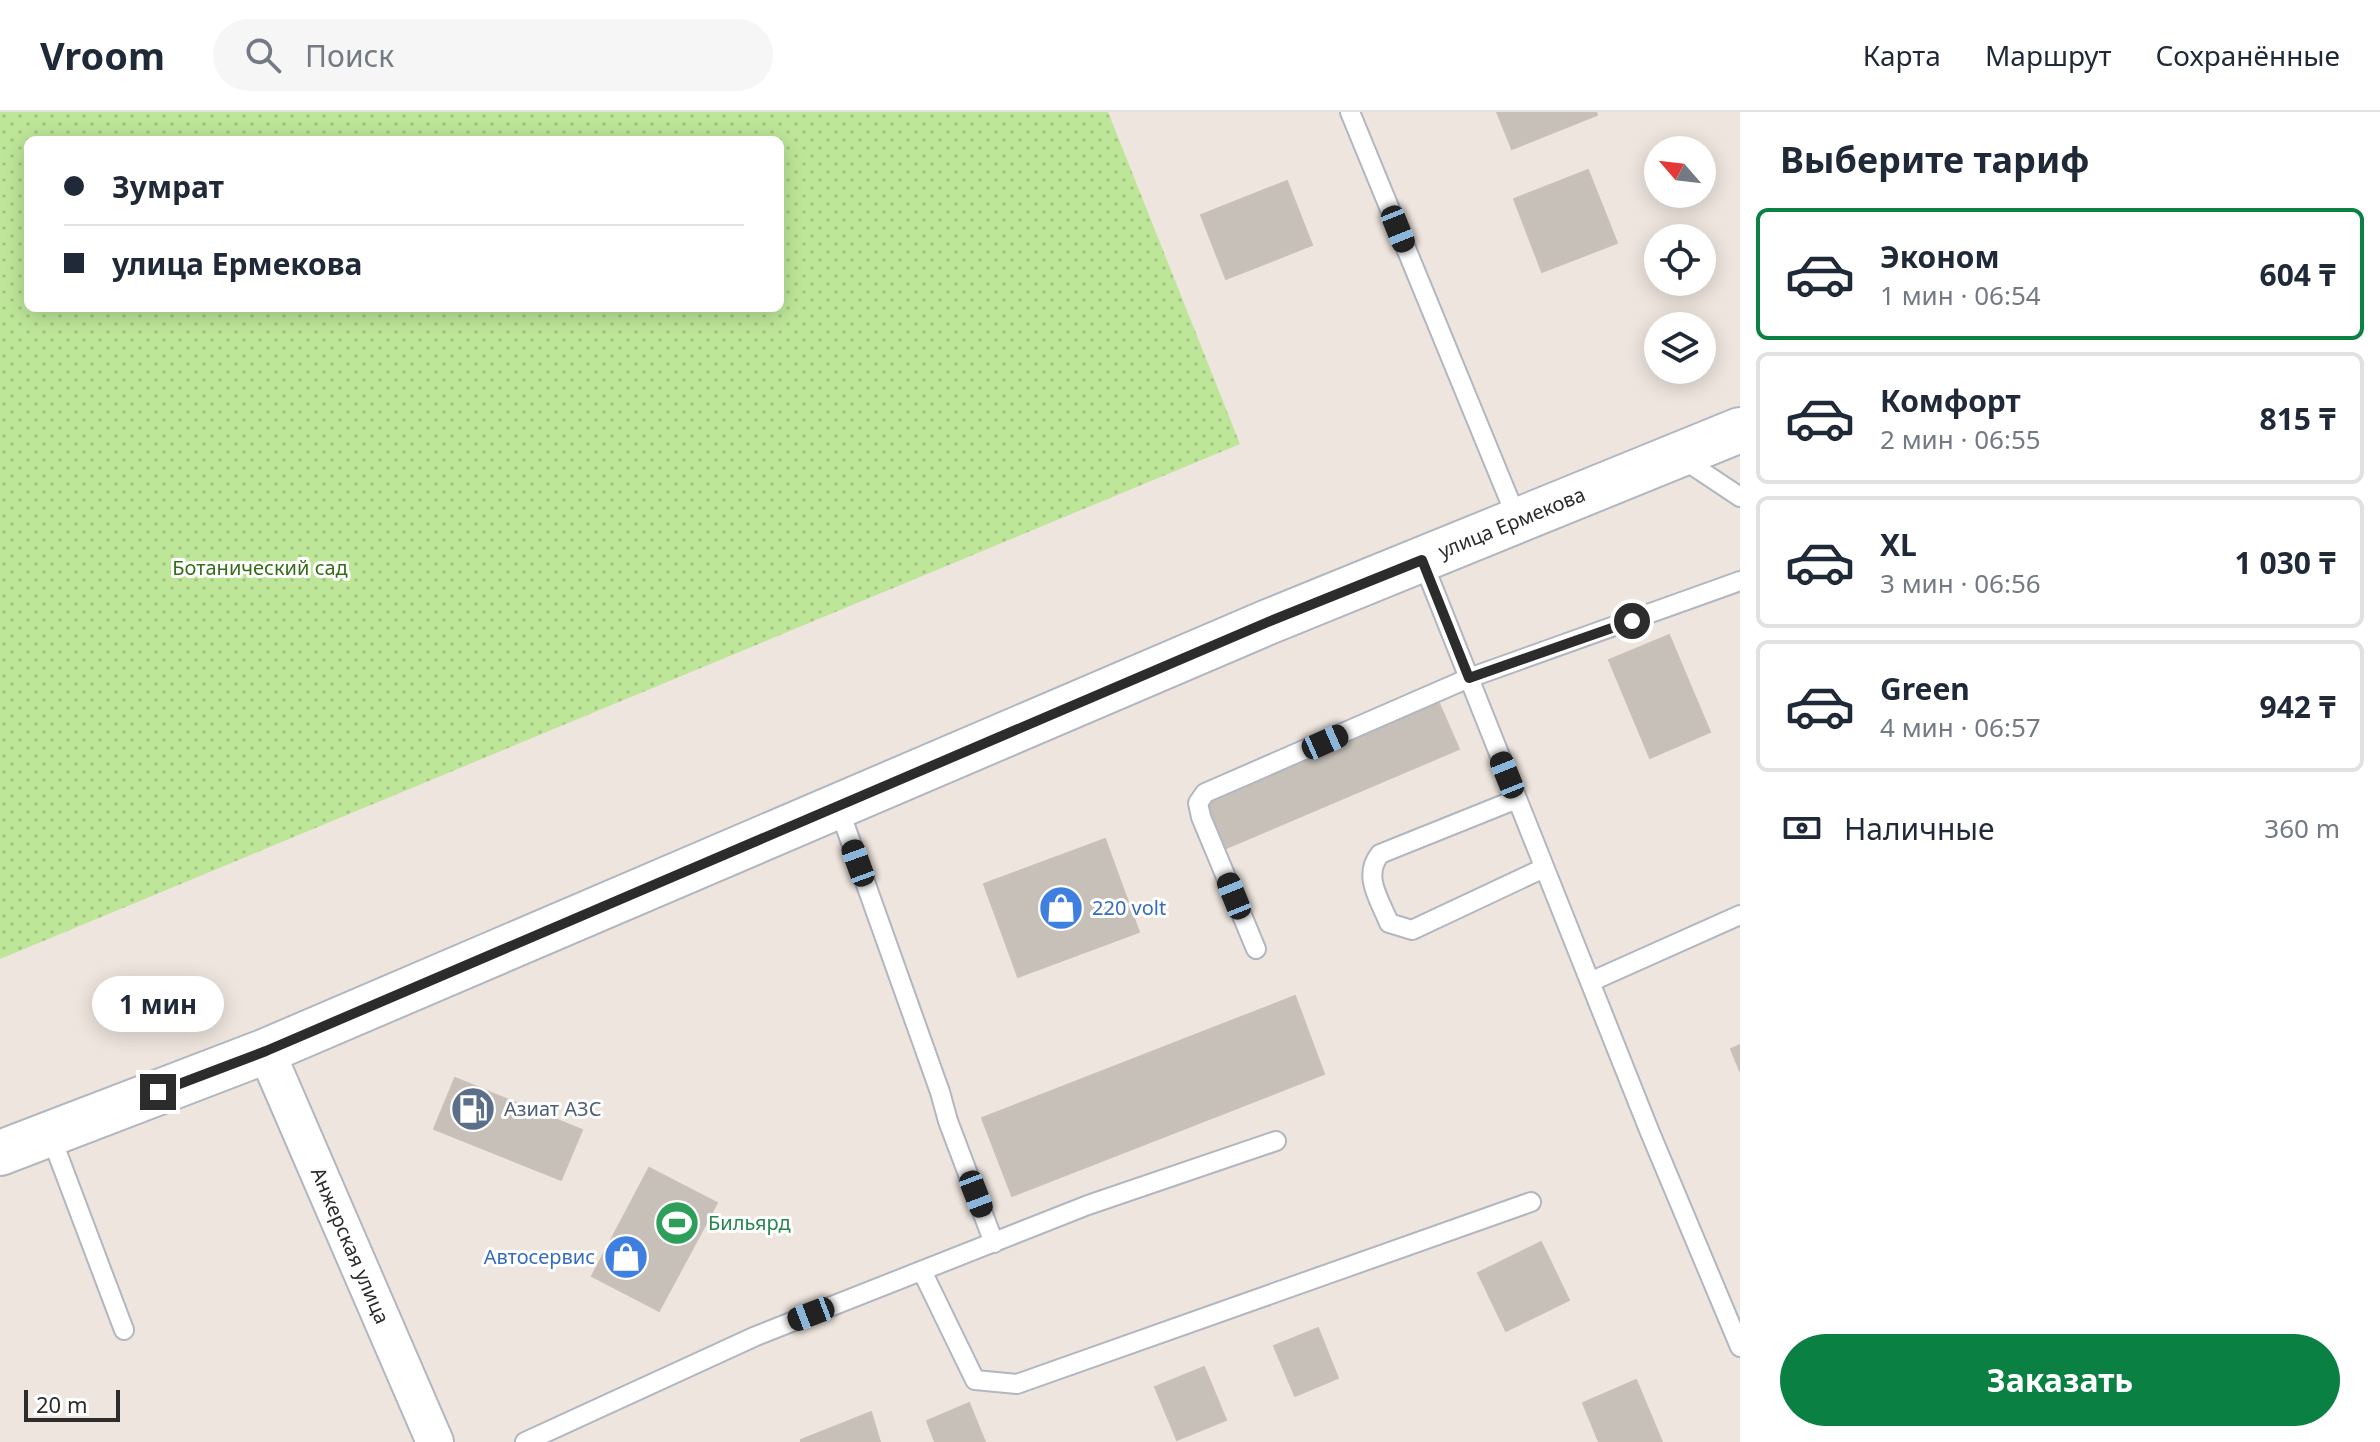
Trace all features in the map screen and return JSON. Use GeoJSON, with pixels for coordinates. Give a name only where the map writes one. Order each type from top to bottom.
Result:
{"type":"FeatureCollection","features":[{"type":"Feature","properties":{"kind":"main road","name":"улица Ермекова"},"geometry":{"type":"LineString","coordinates":[[0,1153],[266,1051],[1268,622],[1740,430]]}},
{"type":"Feature","properties":{"kind":"street","name":"Анжерская улица"},"geometry":{"type":"LineString","coordinates":[[266,1051],[435,1442]]}},
{"type":"Feature","properties":{"kind":"lane"},"geometry":{"type":"LineString","coordinates":[[1350,112],[1518,521]]}},
{"type":"Feature","properties":{"kind":"lane"},"geometry":{"type":"LineString","coordinates":[[1678,456],[1740,497]]}},
{"type":"Feature","properties":{"kind":"lane"},"geometry":{"type":"LineString","coordinates":[[1422,560],[1740,1347]]}},
{"type":"Feature","properties":{"kind":"lane"},"geometry":{"type":"LineString","coordinates":[[1256,949],[1201,817],[1198,803],[1205,793],[1469,678],[1740,581]]}},
{"type":"Feature","properties":{"kind":"lane"},"geometry":{"type":"LineString","coordinates":[[1517,799],[1380,854],[1370,876],[1389,923],[1412,930],[1544,868]]}},
{"type":"Feature","properties":{"kind":"lane"},"geometry":{"type":"LineString","coordinates":[[838,806],[994,1243]]}},
{"type":"Feature","properties":{"kind":"lane"},"geometry":{"type":"LineString","coordinates":[[1590,982],[1740,915]]}},
{"type":"Feature","properties":{"kind":"lane"},"geometry":{"type":"LineString","coordinates":[[50,1134],[124,1330]]}},
{"type":"Feature","properties":{"kind":"lane"},"geometry":{"type":"LineString","coordinates":[[525,1442],[756,1336],[1088,1205],[1276,1141]]}},
{"type":"Feature","properties":{"kind":"lane"},"geometry":{"type":"LineString","coordinates":[[922,1271],[975,1380],[1017,1384],[1531,1202]]}},
{"type":"Feature","properties":{"kind":"green space","name":"Ботанический сад"},"geometry":{"type":"Polygon","coordinates":[[[0,112],[1108,112],[1240,444],[0,959],[0,112]]]}},
{"type":"Feature","properties":{"kind":"building"},"geometry":{"type":"Polygon","coordinates":[[[1497,112],[1596,112],[1597,115],[1512,149],[1497,112]]]}},
{"type":"Feature","properties":{"kind":"building"},"geometry":{"type":"Polygon","coordinates":[[[1588,170],[1617,243],[1542,272],[1514,199],[1588,170]]]}},
{"type":"Feature","properties":{"kind":"building"},"geometry":{"type":"Polygon","coordinates":[[[1287,181],[1312,245],[1226,279],[1201,215],[1287,181]]]}},
{"type":"Feature","properties":{"kind":"building"},"geometry":{"type":"Polygon","coordinates":[[[1669,635],[1710,732],[1650,758],[1609,660],[1669,635]]]}},
{"type":"Feature","properties":{"kind":"building"},"geometry":{"type":"Polygon","coordinates":[[[1437,699],[1459,749],[1224,849],[1203,799],[1437,699]]]}},
{"type":"Feature","properties":{"kind":"building","name":"220 volt"},"geometry":{"type":"Polygon","coordinates":[[[1105,839],[1139,932],[1018,977],[984,884],[1105,839]]]}},
{"type":"Feature","properties":{"kind":"building"},"geometry":{"type":"Polygon","coordinates":[[[1295,996],[1324,1074],[1012,1196],[982,1118],[1295,996]]]}},
{"type":"Feature","properties":{"kind":"building"},"geometry":{"type":"Polygon","coordinates":[[[1740,1045],[1740,1071],[1731,1049],[1740,1045]]]}},
{"type":"Feature","properties":{"kind":"building"},"geometry":{"type":"Polygon","coordinates":[[[455,1078],[582,1130],[561,1180],[434,1129],[455,1078]]]}},
{"type":"Feature","properties":{"kind":"building"},"geometry":{"type":"Polygon","coordinates":[[[649,1168],[717,1203],[659,1311],[592,1276],[649,1168]]]}},
{"type":"Feature","properties":{"kind":"building"},"geometry":{"type":"Polygon","coordinates":[[[1541,1242],[1569,1300],[1506,1331],[1478,1273],[1541,1242]]]}},
{"type":"Feature","properties":{"kind":"building"},"geometry":{"type":"Polygon","coordinates":[[[1318,1328],[1338,1378],[1295,1396],[1274,1346],[1318,1328]]]}},
{"type":"Feature","properties":{"kind":"building"},"geometry":{"type":"Polygon","coordinates":[[[1204,1367],[1226,1420],[1177,1440],[1155,1387],[1204,1367]]]}},
{"type":"Feature","properties":{"kind":"building"},"geometry":{"type":"Polygon","coordinates":[[[1636,1380],[1662,1442],[1599,1442],[1583,1403],[1636,1380]]]}},
{"type":"Feature","properties":{"kind":"building"},"geometry":{"type":"Polygon","coordinates":[[[969,1403],[985,1442],[935,1442],[927,1421],[969,1403]]]}},
{"type":"Feature","properties":{"kind":"building"},"geometry":{"type":"Polygon","coordinates":[[[871,1412],[880,1442],[801,1442],[801,1440],[871,1412]]]}},
{"type":"Feature","properties":{"kind":"place","name":"220 volt"},"geometry":{"type":"Point","coordinates":[1061,908]}},
{"type":"Feature","properties":{"kind":"place","name":"Азиат АЗС"},"geometry":{"type":"Point","coordinates":[473,1109]}},
{"type":"Feature","properties":{"kind":"place","name":"Бильярд"},"geometry":{"type":"Point","coordinates":[677,1223]}},
{"type":"Feature","properties":{"kind":"place","name":"Автосервис"},"geometry":{"type":"Point","coordinates":[626,1257]}},
{"type":"Feature","properties":{"kind":"route"},"geometry":{"type":"LineString","coordinates":[[158,1092],[266,1051],[1268,622],[1422,560],[1469,678],[1632,621]]}}]}
